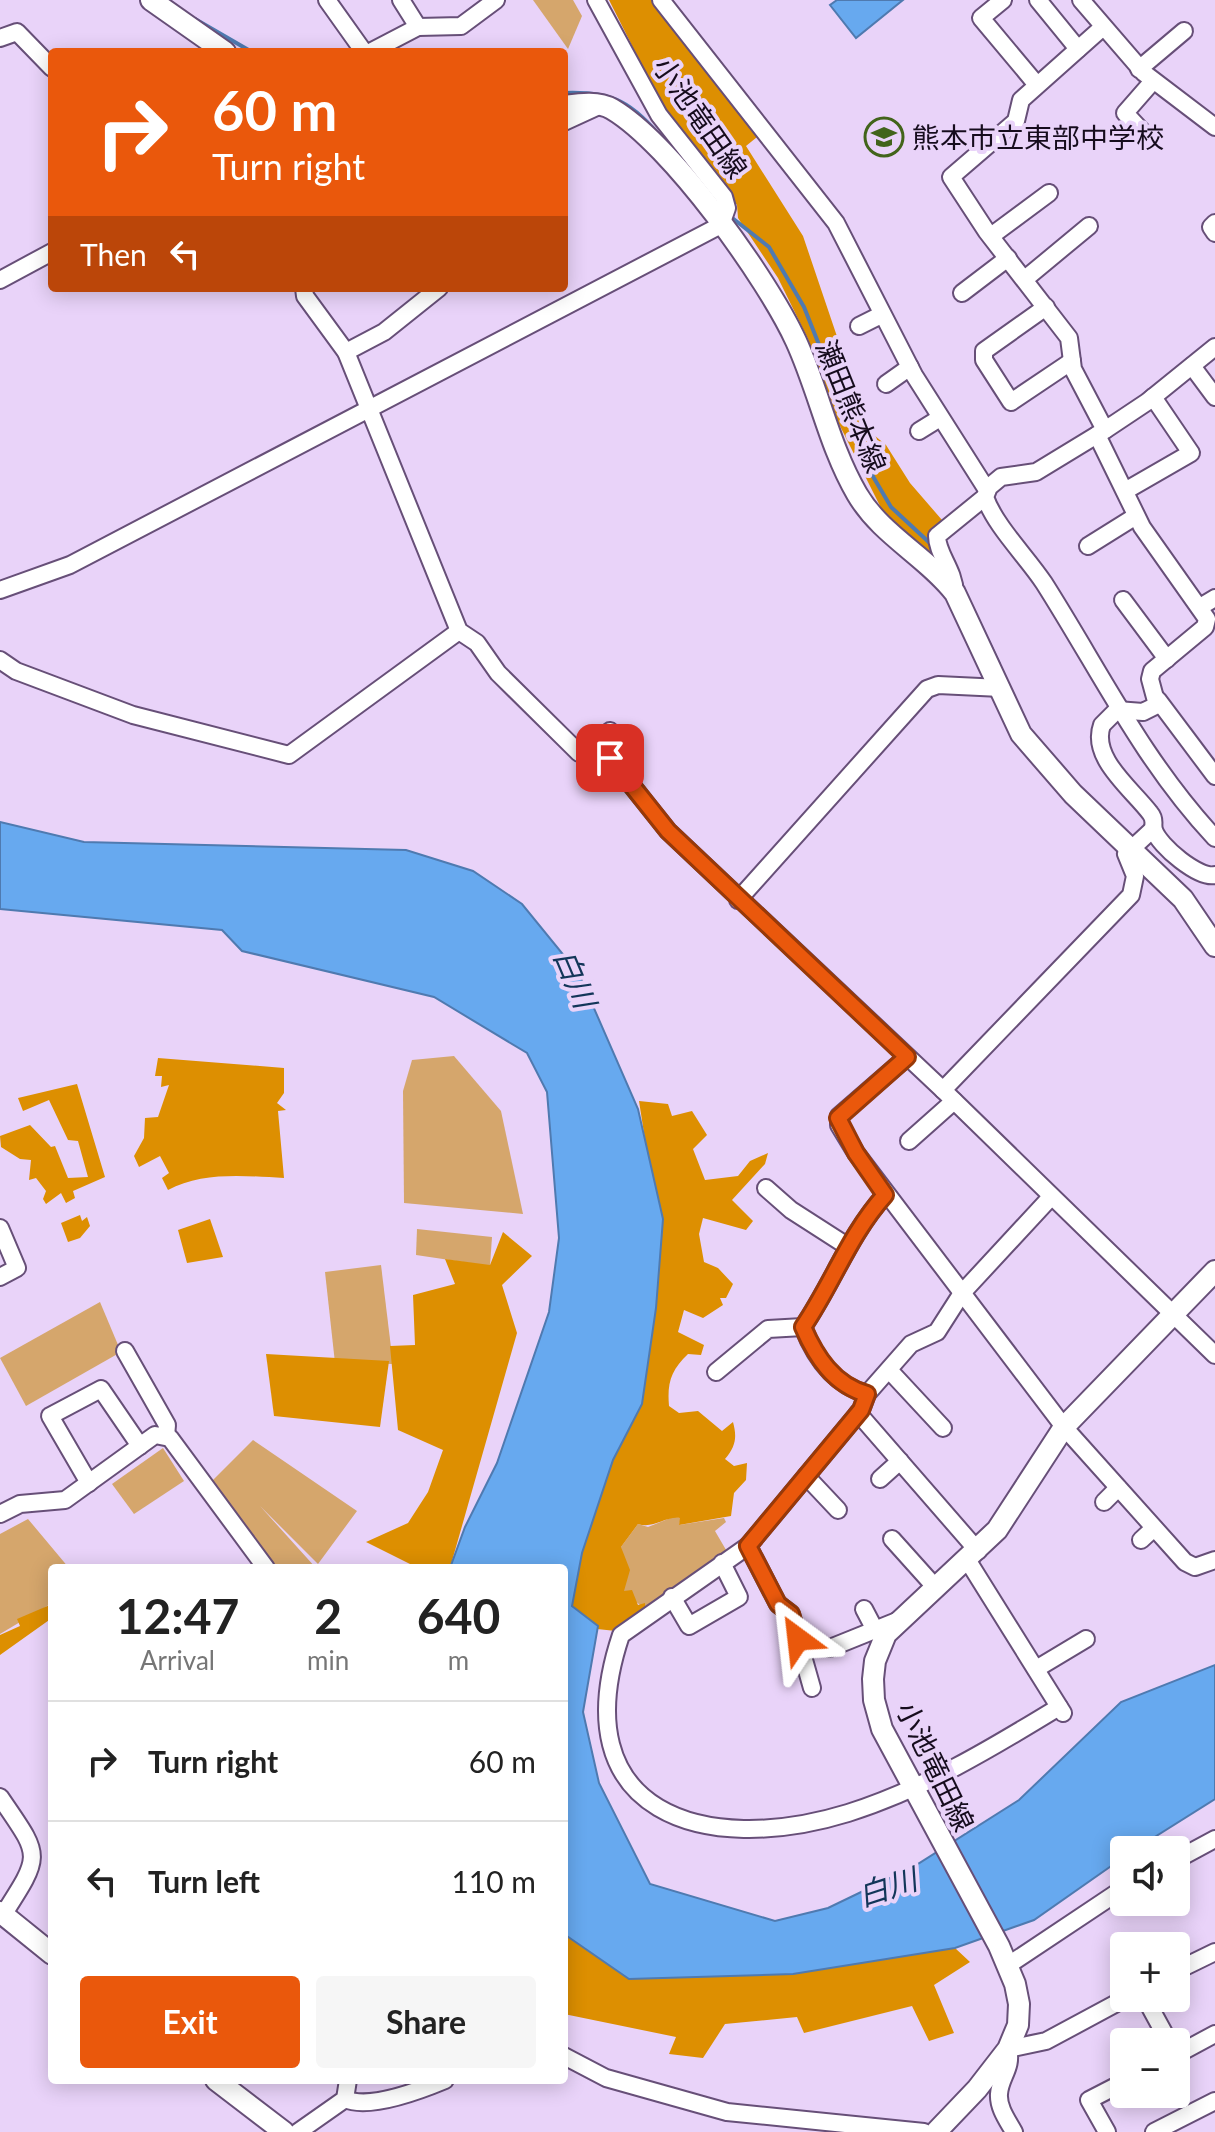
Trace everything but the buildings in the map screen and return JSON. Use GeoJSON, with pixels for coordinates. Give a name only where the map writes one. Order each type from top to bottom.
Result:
{"type":"FeatureCollection","features":[{"type":"Feature","properties":{"kind":"main road"},"geometry":{"type":"LineString","coordinates":[[151,0],[219,48]]}},
{"type":"Feature","properties":{"kind":"main road"},"geometry":{"type":"LineString","coordinates":[[568,106],[601,105]]}},
{"type":"Feature","properties":{"kind":"main road","name":"瀬田熊本線"},"geometry":{"type":"LineString","coordinates":[[601,105],[610,108],[643,135],[676,167],[777,302],[798,344],[843,468],[858,497],[876,520],[943,577],[955,593],[1021,734],[1073,794],[1183,899],[1215,946]]}},
{"type":"Feature","properties":{"kind":"main road","name":"小池竜田線"},"geometry":{"type":"LineString","coordinates":[[936,2132],[977,2089],[1008,2049],[1018,2025],[1019,2004],[999,1946],[882,1729],[874,1700],[875,1661],[886,1634],[973,1556],[1010,1512],[1064,1427],[1215,1271]]}},
{"type":"Feature","properties":{"kind":"main road"},"geometry":{"type":"LineString","coordinates":[[1,1914],[48,1951]]}},
{"type":"Feature","properties":{"kind":"main road"},"geometry":{"type":"LineString","coordinates":[[221,2084],[284,2132]]}},
{"type":"Feature","properties":{"kind":"street"},"geometry":{"type":"LineString","coordinates":[[327,0],[364,48]]}},
{"type":"Feature","properties":{"kind":"street"},"geometry":{"type":"LineString","coordinates":[[401,0],[418,27]]}},
{"type":"Feature","properties":{"kind":"street","name":"小池竜田線"},"geometry":{"type":"LineString","coordinates":[[596,0],[659,115],[724,197],[727,208],[721,225]]}},
{"type":"Feature","properties":{"kind":"street"},"geometry":{"type":"LineString","coordinates":[[661,0],[836,223],[910,367],[986,494],[1061,609],[1117,710],[1186,807],[1215,838]]}},
{"type":"Feature","properties":{"kind":"street"},"geometry":{"type":"LineString","coordinates":[[1003,0],[981,18],[1037,85]]}},
{"type":"Feature","properties":{"kind":"street"},"geometry":{"type":"LineString","coordinates":[[1038,0],[1078,49]]}},
{"type":"Feature","properties":{"kind":"street"},"geometry":{"type":"LineString","coordinates":[[375,48],[418,27],[461,26],[488,3]]}},
{"type":"Feature","properties":{"kind":"street"},"geometry":{"type":"LineString","coordinates":[[1089,3],[1103,27],[1145,74],[1215,127]]}},
{"type":"Feature","properties":{"kind":"street"},"geometry":{"type":"LineString","coordinates":[[1103,27],[1019,101],[1014,123],[951,177],[991,236],[1069,338],[1072,361],[1136,516],[1208,602],[1205,627],[1150,675],[1158,700],[1215,776]]}},
{"type":"Feature","properties":{"kind":"street"},"geometry":{"type":"LineString","coordinates":[[0,38],[17,32],[48,64]]}},
{"type":"Feature","properties":{"kind":"street"},"geometry":{"type":"LineString","coordinates":[[1141,130],[1125,113],[1145,74],[1185,34]]}},
{"type":"Feature","properties":{"kind":"street"},"geometry":{"type":"LineString","coordinates":[[568,120],[601,105]]}},
{"type":"Feature","properties":{"kind":"street"},"geometry":{"type":"LineString","coordinates":[[991,236],[1049,193]]}},
{"type":"Feature","properties":{"kind":"street"},"geometry":{"type":"LineString","coordinates":[[1215,223],[1211,227],[1215,233]]}},
{"type":"Feature","properties":{"kind":"street"},"geometry":{"type":"LineString","coordinates":[[0,590],[70,565],[369,412],[721,225]]}},
{"type":"Feature","properties":{"kind":"street"},"geometry":{"type":"LineString","coordinates":[[1025,279],[1089,226]]}},
{"type":"Feature","properties":{"kind":"street"},"geometry":{"type":"LineString","coordinates":[[0,280],[48,254]]}},
{"type":"Feature","properties":{"kind":"street"},"geometry":{"type":"LineString","coordinates":[[962,293],[1008,258]]}},
{"type":"Feature","properties":{"kind":"street"},"geometry":{"type":"LineString","coordinates":[[304,292],[346,352],[459,631],[477,643],[498,673],[579,753],[586,752],[610,731],[610,758],[668,831],[948,1095],[1050,1198],[1215,1355]]}},
{"type":"Feature","properties":{"kind":"street"},"geometry":{"type":"LineString","coordinates":[[346,352],[384,332],[434,292]]}},
{"type":"Feature","properties":{"kind":"street"},"geometry":{"type":"LineString","coordinates":[[1046,307],[984,351],[984,360],[1011,402],[1072,361]]}},
{"type":"Feature","properties":{"kind":"street"},"geometry":{"type":"LineString","coordinates":[[859,326],[881,315]]}},
{"type":"Feature","properties":{"kind":"street"},"geometry":{"type":"LineString","coordinates":[[955,593],[954,574],[938,545],[937,536],[1001,477],[1036,472],[1153,397],[1215,347]]}},
{"type":"Feature","properties":{"kind":"street"},"geometry":{"type":"LineString","coordinates":[[1192,366],[1215,397]]}},
{"type":"Feature","properties":{"kind":"street"},"geometry":{"type":"LineString","coordinates":[[886,384],[910,367]]}},
{"type":"Feature","properties":{"kind":"street"},"geometry":{"type":"LineString","coordinates":[[1125,491],[1196,450],[1153,397]]}},
{"type":"Feature","properties":{"kind":"street"},"geometry":{"type":"LineString","coordinates":[[919,431],[940,418]]}},
{"type":"Feature","properties":{"kind":"street"},"geometry":{"type":"LineString","coordinates":[[1088,546],[1136,516]]}},
{"type":"Feature","properties":{"kind":"street"},"geometry":{"type":"LineString","coordinates":[[1123,600],[1167,659]]}},
{"type":"Feature","properties":{"kind":"street"},"geometry":{"type":"LineString","coordinates":[[0,660],[16,671],[133,715],[289,755],[459,631]]}},
{"type":"Feature","properties":{"kind":"street"},"geometry":{"type":"LineString","coordinates":[[738,900],[927,689],[938,685],[1001,688]]}},
{"type":"Feature","properties":{"kind":"street"},"geometry":{"type":"LineString","coordinates":[[1158,700],[1147,711],[1117,710],[1102,725],[1101,747],[1114,770],[1151,814],[1153,829],[1198,874],[1215,875]]}},
{"type":"Feature","properties":{"kind":"street"},"geometry":{"type":"LineString","coordinates":[[909,1141],[1131,895],[1135,876],[1126,854],[1130,847],[1153,829]]}},
{"type":"Feature","properties":{"kind":"street"},"geometry":{"type":"LineString","coordinates":[[907,1057],[838,1118],[856,1153],[1064,1427],[1189,1565],[1203,1565],[1215,1560]]}},
{"type":"Feature","properties":{"kind":"street"},"geometry":{"type":"LineString","coordinates":[[766,1188],[791,1210],[847,1246]]}},
{"type":"Feature","properties":{"kind":"street"},"geometry":{"type":"LineString","coordinates":[[803,1327],[826,1292],[847,1246],[885,1195]]}},
{"type":"Feature","properties":{"kind":"street"},"geometry":{"type":"LineString","coordinates":[[858,1413],[900,1461],[973,1556],[1061,1710],[978,1757],[845,1814],[758,1827],[694,1822],[648,1802],[627,1781],[612,1756],[606,1728],[608,1699],[621,1635],[748,1546],[858,1413],[867,1394],[911,1344],[937,1332],[962,1293],[1050,1198]]}},
{"type":"Feature","properties":{"kind":"street"},"geometry":{"type":"LineString","coordinates":[[0,1228],[17,1268],[0,1277]]}},
{"type":"Feature","properties":{"kind":"street"},"geometry":{"type":"LineString","coordinates":[[716,1372],[768,1329],[780,1325],[803,1327]]}},
{"type":"Feature","properties":{"kind":"street"},"geometry":{"type":"LineString","coordinates":[[803,1327],[833,1376],[846,1387],[867,1394]]}},
{"type":"Feature","properties":{"kind":"street"},"geometry":{"type":"LineString","coordinates":[[125,1351],[167,1425],[166,1436],[263,1564]]}},
{"type":"Feature","properties":{"kind":"street"},"geometry":{"type":"LineString","coordinates":[[889,1370],[943,1428]]}},
{"type":"Feature","properties":{"kind":"street"},"geometry":{"type":"LineString","coordinates":[[89,1483],[50,1416],[101,1389],[140,1446]]}},
{"type":"Feature","properties":{"kind":"street"},"geometry":{"type":"LineString","coordinates":[[0,1514],[20,1504],[65,1500],[155,1435],[166,1436]]}},
{"type":"Feature","properties":{"kind":"street"},"geometry":{"type":"LineString","coordinates":[[880,1479],[900,1461]]}},
{"type":"Feature","properties":{"kind":"street"},"geometry":{"type":"LineString","coordinates":[[806,1476],[838,1510]]}},
{"type":"Feature","properties":{"kind":"street"},"geometry":{"type":"LineString","coordinates":[[1104,1502],[1118,1488]]}},
{"type":"Feature","properties":{"kind":"street"},"geometry":{"type":"LineString","coordinates":[[1141,1540],[1154,1528]]}},
{"type":"Feature","properties":{"kind":"street"},"geometry":{"type":"LineString","coordinates":[[892,1539],[936,1588]]}},
{"type":"Feature","properties":{"kind":"street"},"geometry":{"type":"LineString","coordinates":[[748,1546],[778,1604],[791,1614],[812,1688]]}},
{"type":"Feature","properties":{"kind":"street"},"geometry":{"type":"LineString","coordinates":[[672,1597],[689,1626],[739,1597],[722,1563]]}},
{"type":"Feature","properties":{"kind":"street"},"geometry":{"type":"LineString","coordinates":[[864,1609],[875,1630]]}},
{"type":"Feature","properties":{"kind":"street"},"geometry":{"type":"LineString","coordinates":[[830,1648],[899,1620]]}},
{"type":"Feature","properties":{"kind":"street"},"geometry":{"type":"LineString","coordinates":[[1036,1669],[1086,1639]]}},
{"type":"Feature","properties":{"kind":"street"},"geometry":{"type":"LineString","coordinates":[[0,1797],[29,1839],[34,1854],[30,1873],[1,1914]]}},
{"type":"Feature","properties":{"kind":"street"},"geometry":{"type":"LineString","coordinates":[[1190,1853],[1215,1841]]}},
{"type":"Feature","properties":{"kind":"street"},"geometry":{"type":"LineString","coordinates":[[1007,1966],[1110,1897]]}},
{"type":"Feature","properties":{"kind":"street"},"geometry":{"type":"LineString","coordinates":[[1190,1964],[1215,1952]]}},
{"type":"Feature","properties":{"kind":"street"},"geometry":{"type":"LineString","coordinates":[[1014,2132],[1003,2113],[999,2094],[1011,2062],[1008,2049],[1046,2041],[1110,2007]]}},
{"type":"Feature","properties":{"kind":"street"},"geometry":{"type":"LineString","coordinates":[[1190,2047],[1215,2034]]}},
{"type":"Feature","properties":{"kind":"street"},"geometry":{"type":"LineString","coordinates":[[568,2058],[606,2078],[727,2112],[924,2132]]}},
{"type":"Feature","properties":{"kind":"street"},"geometry":{"type":"LineString","coordinates":[[298,2132],[345,2099],[347,2084]]}},
{"type":"Feature","properties":{"kind":"street"},"geometry":{"type":"LineString","coordinates":[[345,2099],[354,2103],[410,2093],[434,2084]]}},
{"type":"Feature","properties":{"kind":"street"},"geometry":{"type":"LineString","coordinates":[[1107,2132],[1089,2100],[1110,2089]]}},
{"type":"Feature","properties":{"kind":"street"},"geometry":{"type":"LineString","coordinates":[[1154,2132],[1215,2101]]}},
{"type":"Feature","properties":{"kind":"street"},"geometry":{"type":"LineString","coordinates":[[773,2116],[784,2132]]}},
{"type":"Feature","properties":{"kind":"shaded area"},"geometry":{"type":"Polygon","coordinates":[[[533,0],[573,0],[582,16],[567,48],[533,0]]]}},
{"type":"Feature","properties":{"kind":"shaded area"},"geometry":{"type":"Polygon","coordinates":[[[609,0],[654,0],[662,15],[762,133],[746,146],[803,236],[869,431],[886,445],[910,483],[942,520],[932,533],[939,560],[899,529],[882,510],[833,412],[808,339],[778,278],[738,218],[737,205],[669,119],[609,0]]]}},
{"type":"Feature","properties":{"kind":"shaded area"},"geometry":{"type":"Polygon","coordinates":[[[454,1056],[501,1111],[523,1214],[404,1203],[403,1091],[412,1060],[454,1056]]]}},
{"type":"Feature","properties":{"kind":"shaded area"},"geometry":{"type":"Polygon","coordinates":[[[158,1058],[284,1068],[284,1093],[277,1103],[286,1110],[278,1111],[284,1178],[210,1177],[168,1190],[162,1178],[169,1173],[160,1156],[139,1167],[134,1156],[144,1138],[145,1118],[158,1117],[169,1085],[161,1087],[162,1076],[155,1076],[158,1058]]]}},
{"type":"Feature","properties":{"kind":"shaded area"},"geometry":{"type":"Polygon","coordinates":[[[77,1084],[105,1177],[73,1191],[75,1198],[66,1203],[61,1193],[46,1204],[43,1199],[46,1191],[36,1178],[29,1180],[31,1160],[20,1159],[1,1147],[0,1136],[30,1125],[51,1147],[55,1146],[68,1178],[88,1177],[78,1141],[68,1140],[49,1100],[23,1111],[18,1098],[77,1084]]]}},
{"type":"Feature","properties":{"kind":"shaded area"},"geometry":{"type":"Polygon","coordinates":[[[639,1101],[668,1104],[672,1116],[692,1111],[707,1135],[693,1149],[705,1180],[738,1176],[750,1161],[768,1153],[765,1164],[732,1200],[753,1221],[746,1230],[703,1218],[699,1234],[704,1262],[718,1268],[733,1284],[726,1298],[720,1298],[723,1305],[703,1318],[684,1310],[678,1332],[704,1345],[701,1355],[688,1354],[678,1366],[671,1377],[669,1390],[669,1406],[679,1413],[698,1411],[722,1431],[733,1422],[735,1441],[725,1459],[734,1466],[747,1463],[746,1480],[734,1493],[731,1516],[679,1525],[680,1518],[649,1525],[638,1524],[621,1547],[630,1570],[624,1591],[632,1590],[638,1605],[645,1603],[645,1609],[616,1631],[597,1629],[598,1626],[571,1606],[582,1553],[613,1460],[642,1404],[656,1308],[663,1219],[651,1178],[639,1101]]]}},
{"type":"Feature","properties":{"kind":"shaded area"},"geometry":{"type":"Polygon","coordinates":[[[80,1215],[82,1221],[87,1217],[90,1226],[80,1238],[68,1242],[61,1223],[80,1215]]]}},
{"type":"Feature","properties":{"kind":"shaded area"},"geometry":{"type":"Polygon","coordinates":[[[210,1219],[223,1257],[187,1263],[178,1230],[210,1219]]]}},
{"type":"Feature","properties":{"kind":"shaded area"},"geometry":{"type":"Polygon","coordinates":[[[417,1229],[492,1237],[490,1266],[416,1255],[417,1229]]]}},
{"type":"Feature","properties":{"kind":"shaded area"},"geometry":{"type":"Polygon","coordinates":[[[503,1232],[532,1256],[502,1285],[517,1333],[451,1564],[410,1564],[366,1542],[408,1523],[428,1492],[443,1450],[398,1430],[390,1346],[415,1345],[413,1295],[455,1284],[445,1259],[490,1265],[503,1232]]]}},
{"type":"Feature","properties":{"kind":"shaded area"},"geometry":{"type":"Polygon","coordinates":[[[381,1265],[393,1364],[335,1363],[325,1272],[381,1265]]]}},
{"type":"Feature","properties":{"kind":"shaded area"},"geometry":{"type":"Polygon","coordinates":[[[100,1302],[121,1352],[26,1406],[0,1358],[100,1302]]]}},
{"type":"Feature","properties":{"kind":"shaded area"},"geometry":{"type":"Polygon","coordinates":[[[266,1354],[389,1361],[380,1427],[274,1416],[266,1354]]]}},
{"type":"Feature","properties":{"kind":"shaded area"},"geometry":{"type":"Polygon","coordinates":[[[253,1440],[357,1511],[318,1564],[260,1506],[312,1564],[265,1564],[205,1488],[253,1440]]]}},
{"type":"Feature","properties":{"kind":"shaded area"},"geometry":{"type":"Polygon","coordinates":[[[163,1448],[184,1481],[134,1514],[112,1484],[163,1448]]]}},
{"type":"Feature","properties":{"kind":"shaded area"},"geometry":{"type":"Polygon","coordinates":[[[673,1517],[681,1518],[679,1525],[724,1518],[726,1522],[715,1531],[729,1555],[645,1609],[624,1592],[621,1547],[638,1524],[648,1527],[673,1517]]]}},
{"type":"Feature","properties":{"kind":"shaded area"},"geometry":{"type":"Polygon","coordinates":[[[28,1519],[66,1564],[48,1564],[48,1605],[0,1634],[0,1534],[28,1519]]]}},
{"type":"Feature","properties":{"kind":"shaded area"},"geometry":{"type":"Polygon","coordinates":[[[48,1606],[48,1621],[0,1655],[0,1635],[20,1626],[17,1619],[48,1606]]]}},
{"type":"Feature","properties":{"kind":"shaded area"},"geometry":{"type":"Polygon","coordinates":[[[568,1937],[629,1979],[793,1974],[955,1948],[970,1962],[934,1985],[954,2033],[929,2041],[912,2006],[804,2033],[797,2017],[725,2024],[703,2058],[669,2054],[676,2037],[568,2015],[568,1937]]]}},
{"type":"Feature","properties":{"kind":"water"},"geometry":{"type":"Polygon","coordinates":[[[837,0],[903,0],[856,38],[830,5],[837,0]]]}},
{"type":"Feature","properties":{"kind":"water","name":"白川"},"geometry":{"type":"Polygon","coordinates":[[[0,822],[84,842],[406,850],[473,871],[522,904],[579,974],[638,1109],[663,1219],[656,1308],[642,1404],[613,1460],[582,1553],[572,1606],[598,1626],[583,1712],[599,1783],[650,1884],[775,1921],[828,1908],[913,1867],[1019,1800],[1121,1702],[1215,1665],[1215,1799],[1156,1836],[1110,1836],[1110,1867],[1034,1920],[955,1948],[793,1974],[629,1979],[568,1937],[568,1564],[451,1564],[465,1527],[497,1463],[549,1312],[559,1238],[547,1092],[527,1053],[434,997],[242,951],[222,930],[0,909],[0,822]]]}},
{"type":"Feature","properties":{"kind":"waterway"},"geometry":{"type":"LineString","coordinates":[[195,19],[245,48]]}},
{"type":"Feature","properties":{"kind":"waterway"},"geometry":{"type":"LineString","coordinates":[[568,93],[596,94],[621,102],[642,117],[664,140]]}},
{"type":"Feature","properties":{"kind":"waterway"},"geometry":{"type":"LineString","coordinates":[[731,217],[769,247],[804,307],[868,468],[891,507],[933,546]]}},
{"type":"Feature","properties":{"kind":"waterway"},"geometry":{"type":"LineString","coordinates":[[977,618],[999,664]]}},
{"type":"Feature","properties":{"kind":"place","name":"熊本市立東部中学校"},"geometry":{"type":"Point","coordinates":[884,137]}},
{"type":"Feature","properties":{"kind":"route"},"geometry":{"type":"LineString","coordinates":[[610,758],[668,831],[907,1057],[838,1118],[856,1153],[885,1195],[858,1227],[826,1292],[803,1327],[816,1353],[833,1376],[846,1387],[867,1394],[861,1410],[748,1546],[778,1604],[783,1611],[791,1614],[798,1639]]}}]}
